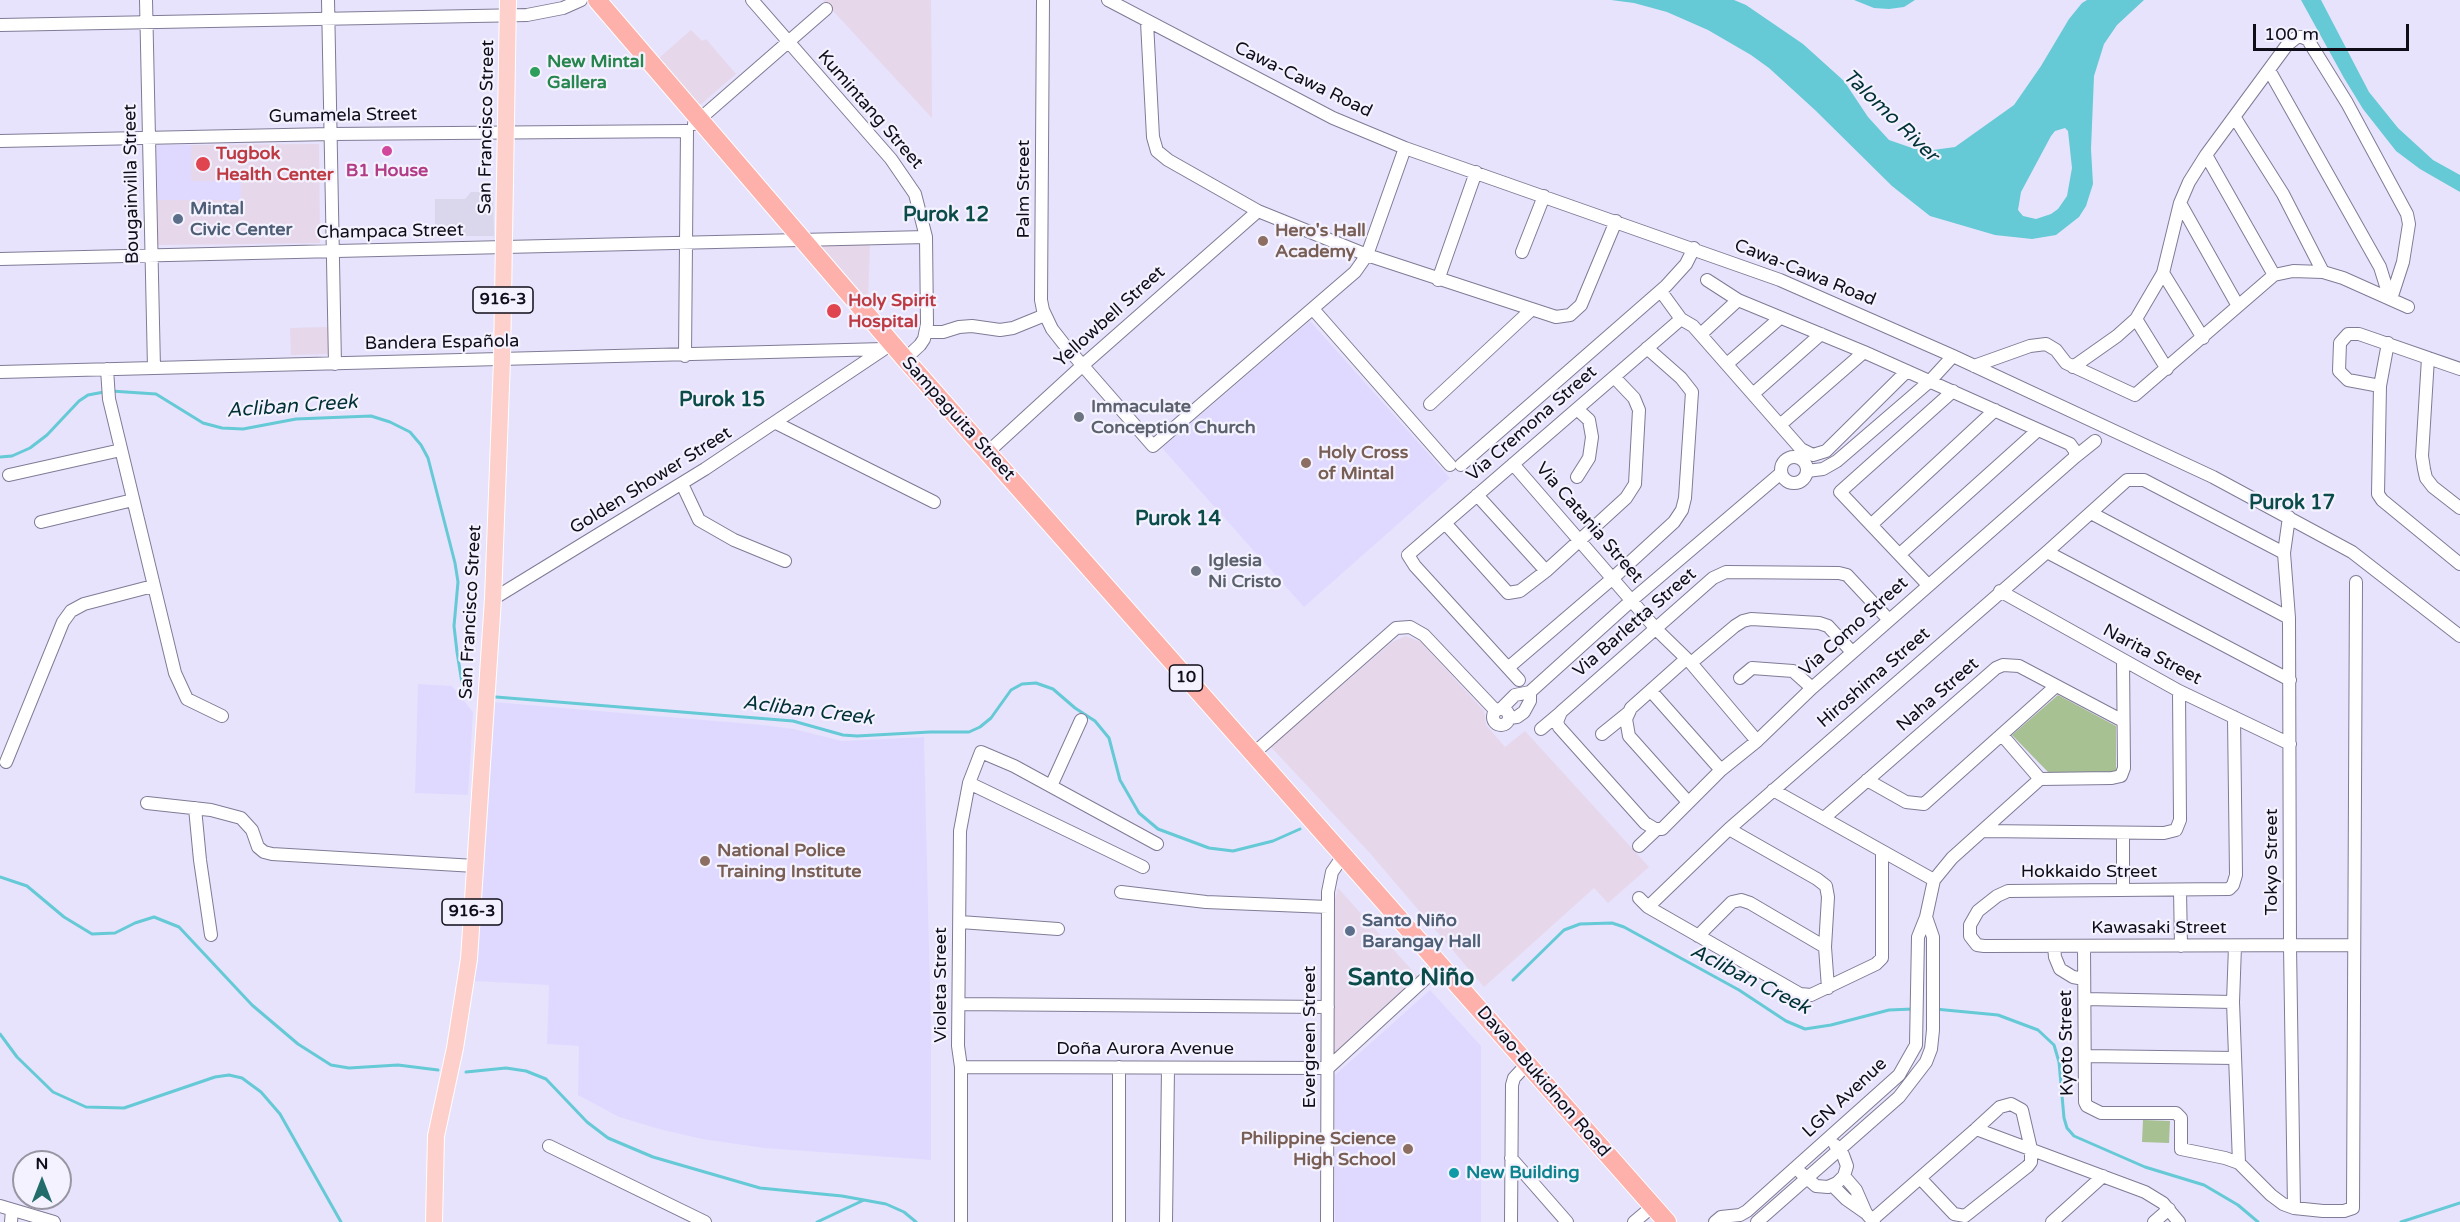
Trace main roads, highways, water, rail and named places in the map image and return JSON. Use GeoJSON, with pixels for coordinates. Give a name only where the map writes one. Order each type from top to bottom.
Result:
{"type":"FeatureCollection","features":[{"type":"Feature","properties":{"kind":"highway","name":"Sampaguita Street"},"geometry":{"type":"LineString","coordinates":[[597,0],[693,125],[802,240],[888,346],[905,359],[988,452],[1252,754]]}},
{"type":"Feature","properties":{"kind":"highway","name":"Davao-Bukidnon Road"},"geometry":{"type":"LineString","coordinates":[[1252,754],[1666,1222]]}},
{"type":"Feature","properties":{"kind":"main road","name":"San Francisco Street"},"geometry":{"type":"LineString","coordinates":[[434,1222],[436,1136],[455,1048],[466,977],[493,599],[502,360],[508,8]]}},
{"type":"Feature","properties":{"kind":"water"},"geometry":{"type":"Polygon","coordinates":[[[1611,0],[1734,0],[1746,5],[1803,44],[1844,81],[1868,117],[1889,140],[1915,149],[1933,150],[1955,147],[2014,105],[2069,19],[2082,3],[2087,0],[2144,0],[2117,25],[2104,44],[2094,76],[2091,149],[2093,184],[2086,206],[2079,217],[2056,235],[2032,239],[1995,235],[1930,216],[1892,186],[1815,110],[1769,68],[1751,55],[1708,30],[1667,12],[1634,3],[1611,0]],[[2065,128],[2055,131],[2051,136],[2021,192],[2018,210],[2023,216],[2036,219],[2051,214],[2058,209],[2067,196],[2072,168],[2068,131],[2065,128]]]}},
{"type":"Feature","properties":{"kind":"water"},"geometry":{"type":"Polygon","coordinates":[[[1854,0],[1915,0],[1904,7],[1889,9],[1874,8],[1854,0]]]}},
{"type":"Feature","properties":{"kind":"water"},"geometry":{"type":"Polygon","coordinates":[[[2301,0],[2321,0],[2369,92],[2398,128],[2433,160],[2460,175],[2460,192],[2420,169],[2396,151],[2363,109],[2301,0]]]}},
{"type":"Feature","properties":{"kind":"waterway","name":"Acliban Creek"},"geometry":{"type":"LineString","coordinates":[[111,391],[156,394],[203,423],[222,428],[243,429],[296,419],[371,416],[410,432],[428,458],[455,563],[458,582],[454,626],[457,652],[463,689],[471,695]]}},
{"type":"Feature","properties":{"kind":"waterway","name":"Acliban Creek"},"geometry":{"type":"LineString","coordinates":[[0,457],[12,456],[30,448],[47,435],[79,401],[88,395],[104,392]]}},
{"type":"Feature","properties":{"kind":"waterway","name":"Acliban Creek"},"geometry":{"type":"LineString","coordinates":[[496,697],[793,721],[843,735],[857,736],[969,732],[991,718],[1011,690],[1022,684],[1036,683],[1053,689],[1095,721],[1109,738],[1120,780],[1139,813],[1158,829],[1209,848],[1233,851],[1273,841],[1300,829]]}},
{"type":"Feature","properties":{"kind":"waterway"},"geometry":{"type":"LineString","coordinates":[[0,877],[27,886],[64,917],[92,934],[115,933],[154,917],[179,927],[252,1005],[298,1044],[331,1065],[349,1068],[398,1065],[438,1070]]}},
{"type":"Feature","properties":{"kind":"waterway","name":"Acliban Creek"},"geometry":{"type":"LineString","coordinates":[[1513,980],[1564,930],[1580,924],[1612,923],[1624,927],[1739,990],[1786,1021],[1805,1029],[1831,1025],[1889,1010],[1913,1009]]}},
{"type":"Feature","properties":{"kind":"waterway","name":"Acliban Creek"},"geometry":{"type":"LineString","coordinates":[[1935,1009],[1998,1015],[2038,1030],[2054,1045],[2059,1062],[2064,1118],[2067,1128],[2074,1136],[2145,1167],[2204,1185],[2238,1205],[2258,1222]]}},
{"type":"Feature","properties":{"kind":"waterway"},"geometry":{"type":"LineString","coordinates":[[0,1034],[17,1057],[53,1092],[86,1107],[124,1108],[215,1077],[229,1075],[242,1078],[261,1092],[280,1114],[341,1222]]}},
{"type":"Feature","properties":{"kind":"waterway"},"geometry":{"type":"LineString","coordinates":[[466,1072],[506,1068],[526,1071],[546,1079],[587,1122],[608,1138],[653,1157],[760,1188],[842,1196],[886,1204],[904,1212],[916,1222]]}},
{"type":"Feature","properties":{"kind":"waterway"},"geometry":{"type":"LineString","coordinates":[[817,1222],[864,1200]]}},
{"type":"Feature","properties":{"kind":"waterway","name":"Acliban Creek"},"geometry":{"type":"LineString","coordinates":[[2401,1222],[2460,1203]]}},
{"type":"Feature","properties":{"kind":"place","name":"New Mintal Gallera"},"geometry":{"type":"Point","coordinates":[535,72]}},
{"type":"Feature","properties":{"kind":"place","name":"B1 House"},"geometry":{"type":"Point","coordinates":[387,151]}},
{"type":"Feature","properties":{"kind":"place","name":"Tugbok Health Center"},"geometry":{"type":"Point","coordinates":[203,164]}},
{"type":"Feature","properties":{"kind":"place","name":"Mintal Civic Center"},"geometry":{"type":"Point","coordinates":[178,219]}},
{"type":"Feature","properties":{"kind":"place","name":"Hero's Hall Academy"},"geometry":{"type":"Point","coordinates":[1263,241]}},
{"type":"Feature","properties":{"kind":"place","name":"Holy Spirit Hospital"},"geometry":{"type":"Point","coordinates":[834,311]}},
{"type":"Feature","properties":{"kind":"place","name":"Immaculate Conception Church"},"geometry":{"type":"Point","coordinates":[1079,417]}},
{"type":"Feature","properties":{"kind":"place","name":"Holy Cross of Mintal"},"geometry":{"type":"Point","coordinates":[1306,463]}},
{"type":"Feature","properties":{"kind":"place","name":"Iglesia Ni Cristo"},"geometry":{"type":"Point","coordinates":[1196,571]}},
{"type":"Feature","properties":{"kind":"place","name":"National Police Training Institute"},"geometry":{"type":"Point","coordinates":[705,861]}},
{"type":"Feature","properties":{"kind":"place","name":"Santo Niño Barangay Hall"},"geometry":{"type":"Point","coordinates":[1350,931]}},
{"type":"Feature","properties":{"kind":"place","name":"Philippine Science High School"},"geometry":{"type":"Point","coordinates":[1408,1149]}},
{"type":"Feature","properties":{"kind":"place","name":"New Building"},"geometry":{"type":"Point","coordinates":[1454,1173]}},
{"type":"Feature","properties":{"kind":"district","name":"Purok 12"},"geometry":{"type":"Point","coordinates":[946,216]}},
{"type":"Feature","properties":{"kind":"district","name":"Purok 15"},"geometry":{"type":"Point","coordinates":[722,401]}},
{"type":"Feature","properties":{"kind":"district","name":"Purok 17"},"geometry":{"type":"Point","coordinates":[2292,504]}},
{"type":"Feature","properties":{"kind":"district","name":"Purok 14"},"geometry":{"type":"Point","coordinates":[1178,520]}},
{"type":"Feature","properties":{"kind":"district","name":"Santo Niño"},"geometry":{"type":"Point","coordinates":[1411,979]}},
{"type":"Feature","properties":{"kind":"water label","name":"Talomo River"},"geometry":{"type":"Point","coordinates":[1890,116]}}]}
